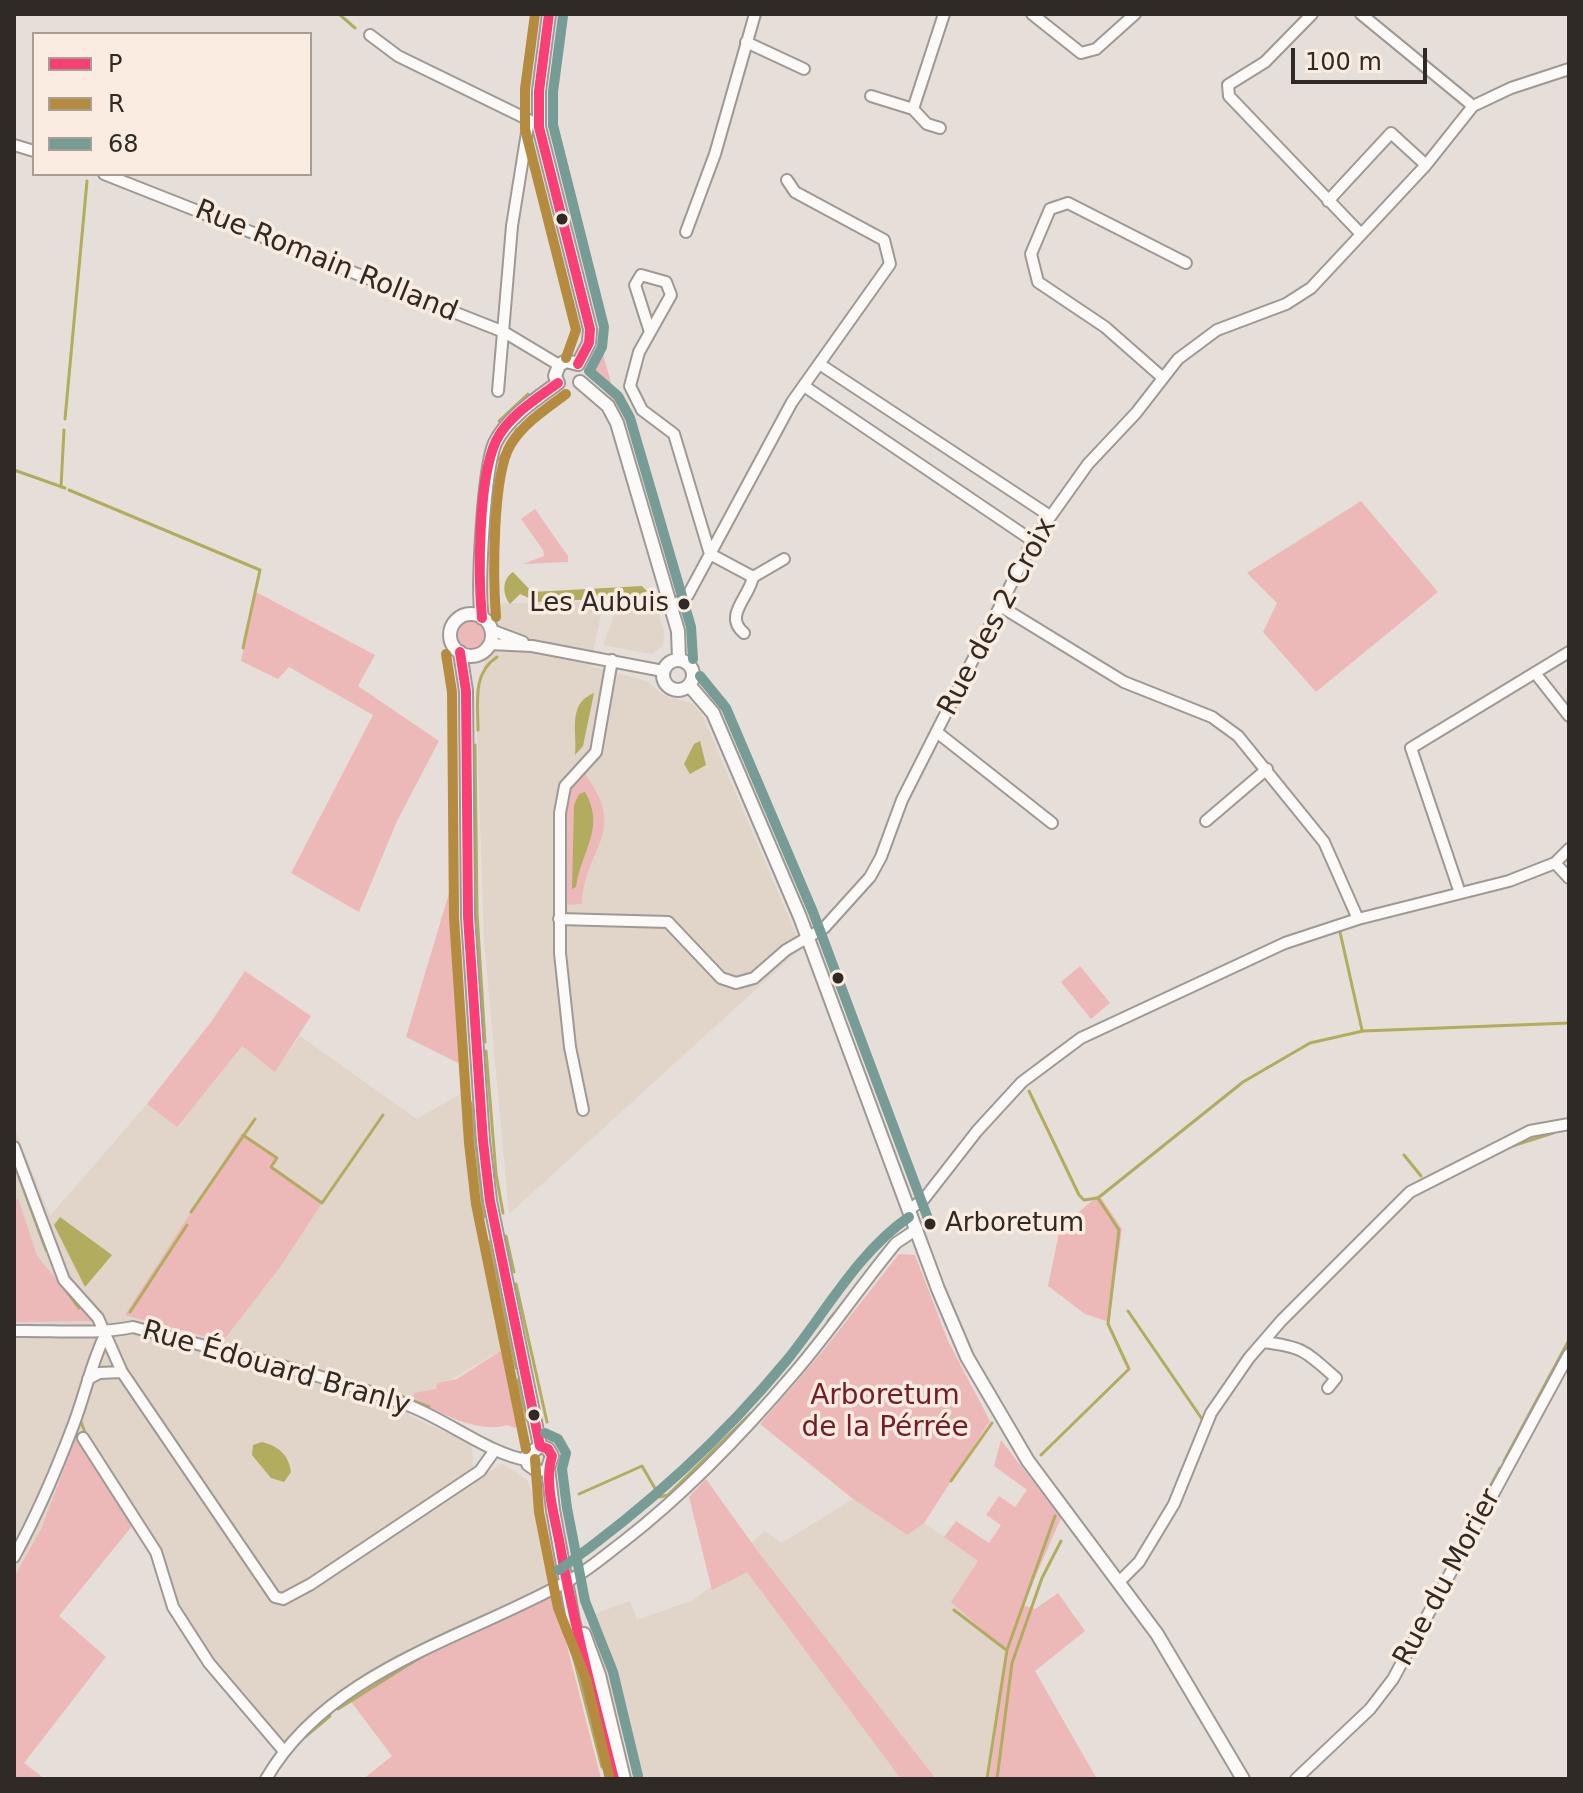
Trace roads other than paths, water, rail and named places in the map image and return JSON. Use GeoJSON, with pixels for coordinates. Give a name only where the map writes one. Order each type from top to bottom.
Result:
{"type":"FeatureCollection","features":[{"type":"Feature","properties":{"kind":"street"},"geometry":{"type":"LineString","coordinates":[[549,14],[538,113],[543,150],[590,329],[589,343],[578,364]]}},
{"type":"Feature","properties":{"kind":"street"},"geometry":{"type":"LineString","coordinates":[[913,109],[944,14]]}},
{"type":"Feature","properties":{"kind":"street"},"geometry":{"type":"LineString","coordinates":[[1032,14],[1081,53],[1096,49],[1135,14]]}},
{"type":"Feature","properties":{"kind":"street"},"geometry":{"type":"LineString","coordinates":[[1312,14],[1265,62],[1228,85],[1229,96],[1361,234]]}},
{"type":"Feature","properties":{"kind":"street"},"geometry":{"type":"LineString","coordinates":[[1361,14],[1473,106],[1511,88],[1569,69]]}},
{"type":"Feature","properties":{"kind":"street"},"geometry":{"type":"LineString","coordinates":[[686,232],[715,154],[746,42],[750,15]]}},
{"type":"Feature","properties":{"kind":"street"},"geometry":{"type":"LineString","coordinates":[[370,35],[398,56],[529,120],[512,226],[498,391]]}},
{"type":"Feature","properties":{"kind":"street"},"geometry":{"type":"LineString","coordinates":[[746,42],[804,69]]}},
{"type":"Feature","properties":{"kind":"street"},"geometry":{"type":"LineString","coordinates":[[871,96],[913,109],[927,124],[940,128]]}},
{"type":"Feature","properties":{"kind":"street","name":"Rue des 2 Croix"},"geometry":{"type":"LineString","coordinates":[[559,919],[668,922],[721,978],[736,983],[754,978],[786,950],[824,928],[870,877],[902,800],[1033,541],[1088,464],[1136,413],[1178,359],[1206,336],[1298,297],[1426,165],[1473,106]]}},
{"type":"Feature","properties":{"kind":"street"},"geometry":{"type":"LineString","coordinates":[[1328,201],[1391,133],[1426,165]]}},
{"type":"Feature","properties":{"kind":"street","name":"Rue Romain Rolland"},"geometry":{"type":"LineString","coordinates":[[109,176],[504,332],[559,365]]}},
{"type":"Feature","properties":{"kind":"street"},"geometry":{"type":"LineString","coordinates":[[671,608],[685,600],[804,386],[886,274],[890,256],[884,240],[795,192],[787,180]]}},
{"type":"Feature","properties":{"kind":"street"},"geometry":{"type":"LineString","coordinates":[[1163,378],[1105,327],[1038,282],[1031,254],[1050,209],[1068,203],[1186,263]]}},
{"type":"Feature","properties":{"kind":"street"},"geometry":{"type":"LineString","coordinates":[[650,332],[635,285],[641,275],[666,282],[671,290],[650,332],[633,365],[630,386],[642,410],[674,434],[710,554],[753,577]]}},
{"type":"Feature","properties":{"kind":"street"},"geometry":{"type":"LineString","coordinates":[[566,361],[578,364],[582,371],[580,382],[570,388],[558,383],[555,376],[559,365],[566,361]]}},
{"type":"Feature","properties":{"kind":"street"},"geometry":{"type":"LineString","coordinates":[[821,365],[1050,516]]}},
{"type":"Feature","properties":{"kind":"street"},"geometry":{"type":"LineString","coordinates":[[580,382],[608,406],[617,423],[671,608],[681,649],[679,659]]}},
{"type":"Feature","properties":{"kind":"street"},"geometry":{"type":"LineString","coordinates":[[532,646],[491,630],[482,618],[478,582],[494,448],[520,412],[558,383]]}},
{"type":"Feature","properties":{"kind":"street"},"geometry":{"type":"LineString","coordinates":[[804,386],[1033,541]]}},
{"type":"Feature","properties":{"kind":"street"},"geometry":{"type":"LineString","coordinates":[[744,633],[735,626],[734,618],[753,577],[784,559]]}},
{"type":"Feature","properties":{"kind":"street"},"geometry":{"type":"LineString","coordinates":[[478,582],[451,634],[460,652],[466,691],[468,917],[483,1141],[490,1201],[540,1446]]}},
{"type":"Feature","properties":{"kind":"street"},"geometry":{"type":"LineString","coordinates":[[1000,606],[1124,682],[1225,725],[1267,769],[1324,842],[1358,919]]}},
{"type":"Feature","properties":{"kind":"street"},"geometry":{"type":"LineString","coordinates":[[462,617],[472,614],[482,618]]}},
{"type":"Feature","properties":{"kind":"street"},"geometry":{"type":"LineString","coordinates":[[490,644],[491,630]]}},
{"type":"Feature","properties":{"kind":"street"},"geometry":{"type":"LineString","coordinates":[[466,691],[477,655],[490,644],[532,646],[663,671]]}},
{"type":"Feature","properties":{"kind":"street"},"geometry":{"type":"LineString","coordinates":[[460,652],[477,655]]}},
{"type":"Feature","properties":{"kind":"street"},"geometry":{"type":"LineString","coordinates":[[1460,893],[1411,748],[1569,652]]}},
{"type":"Feature","properties":{"kind":"street"},"geometry":{"type":"LineString","coordinates":[[663,671],[670,661],[679,659],[688,663],[693,672],[689,685]]}},
{"type":"Feature","properties":{"kind":"street"},"geometry":{"type":"LineString","coordinates":[[583,1110],[570,1047],[559,919],[561,799],[568,781],[596,752],[612,660]]}},
{"type":"Feature","properties":{"kind":"street"},"geometry":{"type":"LineString","coordinates":[[663,671],[669,687],[677,690],[689,685]]}},
{"type":"Feature","properties":{"kind":"street"},"geometry":{"type":"LineString","coordinates":[[1539,678],[1569,716]]}},
{"type":"Feature","properties":{"kind":"street"},"geometry":{"type":"LineString","coordinates":[[689,685],[713,713],[809,938],[951,1322],[986,1394],[1028,1461],[1157,1634],[1243,1779]]}},
{"type":"Feature","properties":{"kind":"street"},"geometry":{"type":"LineString","coordinates":[[938,733],[1052,823]]}},
{"type":"Feature","properties":{"kind":"street"},"geometry":{"type":"LineString","coordinates":[[1206,821],[1267,769]]}},
{"type":"Feature","properties":{"kind":"street"},"geometry":{"type":"LineString","coordinates":[[910,1209],[924,1199],[977,1131],[1022,1082],[1070,1044],[1285,943],[1358,919],[1509,881],[1555,863],[1569,849]]}},
{"type":"Feature","properties":{"kind":"street"},"geometry":{"type":"LineString","coordinates":[[1555,863],[1569,878]]}},
{"type":"Feature","properties":{"kind":"street"},"geometry":{"type":"LineString","coordinates":[[1120,1581],[1139,1562],[1174,1504],[1211,1413],[1263,1342],[1410,1192],[1530,1131],[1569,1124]]}},
{"type":"Feature","properties":{"kind":"street"},"geometry":{"type":"LineString","coordinates":[[14,1147],[64,1280],[106,1333],[122,1372],[275,1597],[283,1599],[480,1471],[495,1450]]}},
{"type":"Feature","properties":{"kind":"street"},"geometry":{"type":"LineString","coordinates":[[266,1779],[283,1750],[333,1706],[369,1681],[426,1648],[569,1580],[627,1539],[736,1436],[796,1371],[896,1243],[917,1229]]}},
{"type":"Feature","properties":{"kind":"street","name":"Rue Édouard Branly"},"geometry":{"type":"LineString","coordinates":[[14,1331],[79,1329],[106,1333],[133,1327],[382,1396],[437,1418],[495,1450],[527,1460]]}},
{"type":"Feature","properties":{"kind":"street"},"geometry":{"type":"LineString","coordinates":[[14,1557],[32,1526],[74,1424],[106,1333]]}},
{"type":"Feature","properties":{"kind":"street"},"geometry":{"type":"LineString","coordinates":[[1263,1342],[1292,1344],[1304,1350],[1336,1378],[1328,1388]]}},
{"type":"Feature","properties":{"kind":"street","name":"Rue du Morier"},"geometry":{"type":"LineString","coordinates":[[1296,1779],[1370,1709],[1393,1679],[1569,1354]]}},
{"type":"Feature","properties":{"kind":"street"},"geometry":{"type":"LineString","coordinates":[[88,1379],[99,1373],[122,1372]]}},
{"type":"Feature","properties":{"kind":"street"},"geometry":{"type":"LineString","coordinates":[[83,1438],[156,1552],[173,1607],[209,1663],[283,1750]]}},
{"type":"Feature","properties":{"kind":"street"},"geometry":{"type":"LineString","coordinates":[[543,1470],[531,1468],[527,1460],[529,1452],[540,1446],[548,1449],[552,1456],[543,1470],[614,1779]]}},
{"type":"Feature","properties":{"kind":"street"},"geometry":{"type":"LineString","coordinates":[[572,1605],[599,1675],[624,1779]]}},
{"type":"Feature","properties":{"kind":"waterway"},"geometry":{"type":"LineString","coordinates":[[339,14],[355,28]]}},
{"type":"Feature","properties":{"kind":"waterway"},"geometry":{"type":"LineString","coordinates":[[1550,80],[1569,75]]}},
{"type":"Feature","properties":{"kind":"waterway"},"geometry":{"type":"LineString","coordinates":[[65,419],[87,181]]}},
{"type":"Feature","properties":{"kind":"waterway"},"geometry":{"type":"LineString","coordinates":[[201,218],[284,251]]}},
{"type":"Feature","properties":{"kind":"waterway"},"geometry":{"type":"LineString","coordinates":[[499,421],[528,394]]}},
{"type":"Feature","properties":{"kind":"waterway"},"geometry":{"type":"LineString","coordinates":[[499,460],[517,429]]}},
{"type":"Feature","properties":{"kind":"waterway"},"geometry":{"type":"LineString","coordinates":[[61,487],[64,430]]}},
{"type":"Feature","properties":{"kind":"waterway"},"geometry":{"type":"LineString","coordinates":[[14,470],[65,488]]}},
{"type":"Feature","properties":{"kind":"waterway"},"geometry":{"type":"LineString","coordinates":[[69,490],[260,570],[243,648]]}},
{"type":"Feature","properties":{"kind":"waterway"},"geometry":{"type":"LineString","coordinates":[[478,730],[480,680],[483,671],[497,657]]}},
{"type":"Feature","properties":{"kind":"waterway"},"geometry":{"type":"LineString","coordinates":[[454,726],[458,964],[465,1060]]}},
{"type":"Feature","properties":{"kind":"waterway"},"geometry":{"type":"LineString","coordinates":[[475,745],[477,913],[485,1042]]}},
{"type":"Feature","properties":{"kind":"waterway"},"geometry":{"type":"LineString","coordinates":[[1340,932],[1362,1030]]}},
{"type":"Feature","properties":{"kind":"waterway"},"geometry":{"type":"LineString","coordinates":[[1041,1455],[1129,1369],[1108,1324],[1119,1230],[1098,1198],[1243,1082],[1310,1043],[1363,1031],[1569,1023]]}},
{"type":"Feature","properties":{"kind":"waterway"},"geometry":{"type":"LineString","coordinates":[[1041,1061],[1063,1045]]}},
{"type":"Feature","properties":{"kind":"waterway"},"geometry":{"type":"LineString","coordinates":[[486,1051],[496,1174],[503,1213]]}},
{"type":"Feature","properties":{"kind":"waterway"},"geometry":{"type":"LineString","coordinates":[[1029,1091],[1079,1195],[1084,1200],[1097,1198]]}},
{"type":"Feature","properties":{"kind":"waterway"},"geometry":{"type":"LineString","coordinates":[[471,1103],[484,1217]]}},
{"type":"Feature","properties":{"kind":"waterway"},"geometry":{"type":"LineString","coordinates":[[243,1135],[277,1158],[271,1167],[322,1203],[383,1115]]}},
{"type":"Feature","properties":{"kind":"waterway"},"geometry":{"type":"LineString","coordinates":[[191,1212],[255,1119]]}},
{"type":"Feature","properties":{"kind":"waterway"},"geometry":{"type":"LineString","coordinates":[[1506,1148],[1553,1133]]}},
{"type":"Feature","properties":{"kind":"waterway"},"geometry":{"type":"LineString","coordinates":[[1404,1155],[1421,1176]]}},
{"type":"Feature","properties":{"kind":"waterway"},"geometry":{"type":"LineString","coordinates":[[14,1163],[46,1250]]}},
{"type":"Feature","properties":{"kind":"waterway"},"geometry":{"type":"LineString","coordinates":[[130,1312],[187,1225]]}},
{"type":"Feature","properties":{"kind":"waterway"},"geometry":{"type":"LineString","coordinates":[[506,1236],[514,1272]]}},
{"type":"Feature","properties":{"kind":"waterway"},"geometry":{"type":"LineString","coordinates":[[489,1242],[516,1368]]}},
{"type":"Feature","properties":{"kind":"waterway"},"geometry":{"type":"LineString","coordinates":[[60,1282],[79,1308]]}},
{"type":"Feature","properties":{"kind":"waterway"},"geometry":{"type":"LineString","coordinates":[[516,1284],[547,1422]]}},
{"type":"Feature","properties":{"kind":"waterway"},"geometry":{"type":"LineString","coordinates":[[828,1321],[849,1296]]}},
{"type":"Feature","properties":{"kind":"waterway"},"geometry":{"type":"LineString","coordinates":[[1128,1311],[1202,1419]]}},
{"type":"Feature","properties":{"kind":"waterway"},"geometry":{"type":"LineString","coordinates":[[1504,1461],[1569,1340]]}},
{"type":"Feature","properties":{"kind":"waterway"},"geometry":{"type":"LineString","coordinates":[[798,1361],[808,1348]]}},
{"type":"Feature","properties":{"kind":"waterway"},"geometry":{"type":"LineString","coordinates":[[764,1400],[787,1374]]}},
{"type":"Feature","properties":{"kind":"waterway"},"geometry":{"type":"LineString","coordinates":[[342,1378],[361,1384]]}},
{"type":"Feature","properties":{"kind":"waterway"},"geometry":{"type":"LineString","coordinates":[[518,1380],[527,1420]]}},
{"type":"Feature","properties":{"kind":"waterway"},"geometry":{"type":"LineString","coordinates":[[392,1393],[404,1397]]}},
{"type":"Feature","properties":{"kind":"waterway"},"geometry":{"type":"LineString","coordinates":[[407,1398],[429,1407]]}},
{"type":"Feature","properties":{"kind":"waterway"},"geometry":{"type":"LineString","coordinates":[[579,1494],[642,1466],[660,1497],[668,1495],[751,1413]]}},
{"type":"Feature","properties":{"kind":"waterway"},"geometry":{"type":"LineString","coordinates":[[81,1422],[86,1435]]}},
{"type":"Feature","properties":{"kind":"waterway"},"geometry":{"type":"LineString","coordinates":[[951,1481],[992,1423]]}},
{"type":"Feature","properties":{"kind":"waterway"},"geometry":{"type":"LineString","coordinates":[[1458,1547],[1500,1468]]}},
{"type":"Feature","properties":{"kind":"waterway"},"geometry":{"type":"LineString","coordinates":[[987,1779],[1007,1650],[1055,1516]]}},
{"type":"Feature","properties":{"kind":"waterway"},"geometry":{"type":"LineString","coordinates":[[997,1779],[1012,1663],[1042,1578],[1061,1541]]}},
{"type":"Feature","properties":{"kind":"waterway"},"geometry":{"type":"LineString","coordinates":[[1447,1568],[1456,1553]]}},
{"type":"Feature","properties":{"kind":"waterway"},"geometry":{"type":"LineString","coordinates":[[540,1601],[551,1596]]}},
{"type":"Feature","properties":{"kind":"waterway"},"geometry":{"type":"LineString","coordinates":[[954,1610],[1005,1649]]}},
{"type":"Feature","properties":{"kind":"waterway"},"geometry":{"type":"LineString","coordinates":[[171,1613],[195,1651]]}},
{"type":"Feature","properties":{"kind":"waterway"},"geometry":{"type":"LineString","coordinates":[[566,1623],[570,1642]]}},
{"type":"Feature","properties":{"kind":"waterway"},"geometry":{"type":"LineString","coordinates":[[572,1651],[602,1767]]}},
{"type":"Feature","properties":{"kind":"waterway"},"geometry":{"type":"LineString","coordinates":[[338,1709],[424,1655]]}},
{"type":"Feature","properties":{"kind":"waterway"},"geometry":{"type":"LineString","coordinates":[[305,1737],[330,1716]]}},
{"type":"Feature","properties":{"kind":"place","name":"Les Aubuis"},"geometry":{"type":"Point","coordinates":[684,604]}},
{"type":"Feature","properties":{"kind":"place","name":"Arboretum"},"geometry":{"type":"Point","coordinates":[930,1224]}},
{"type":"Feature","properties":{"kind":"park label","name":"Arboretum de la Pérrée"},"geometry":{"type":"Point","coordinates":[885,1413]}}]}
